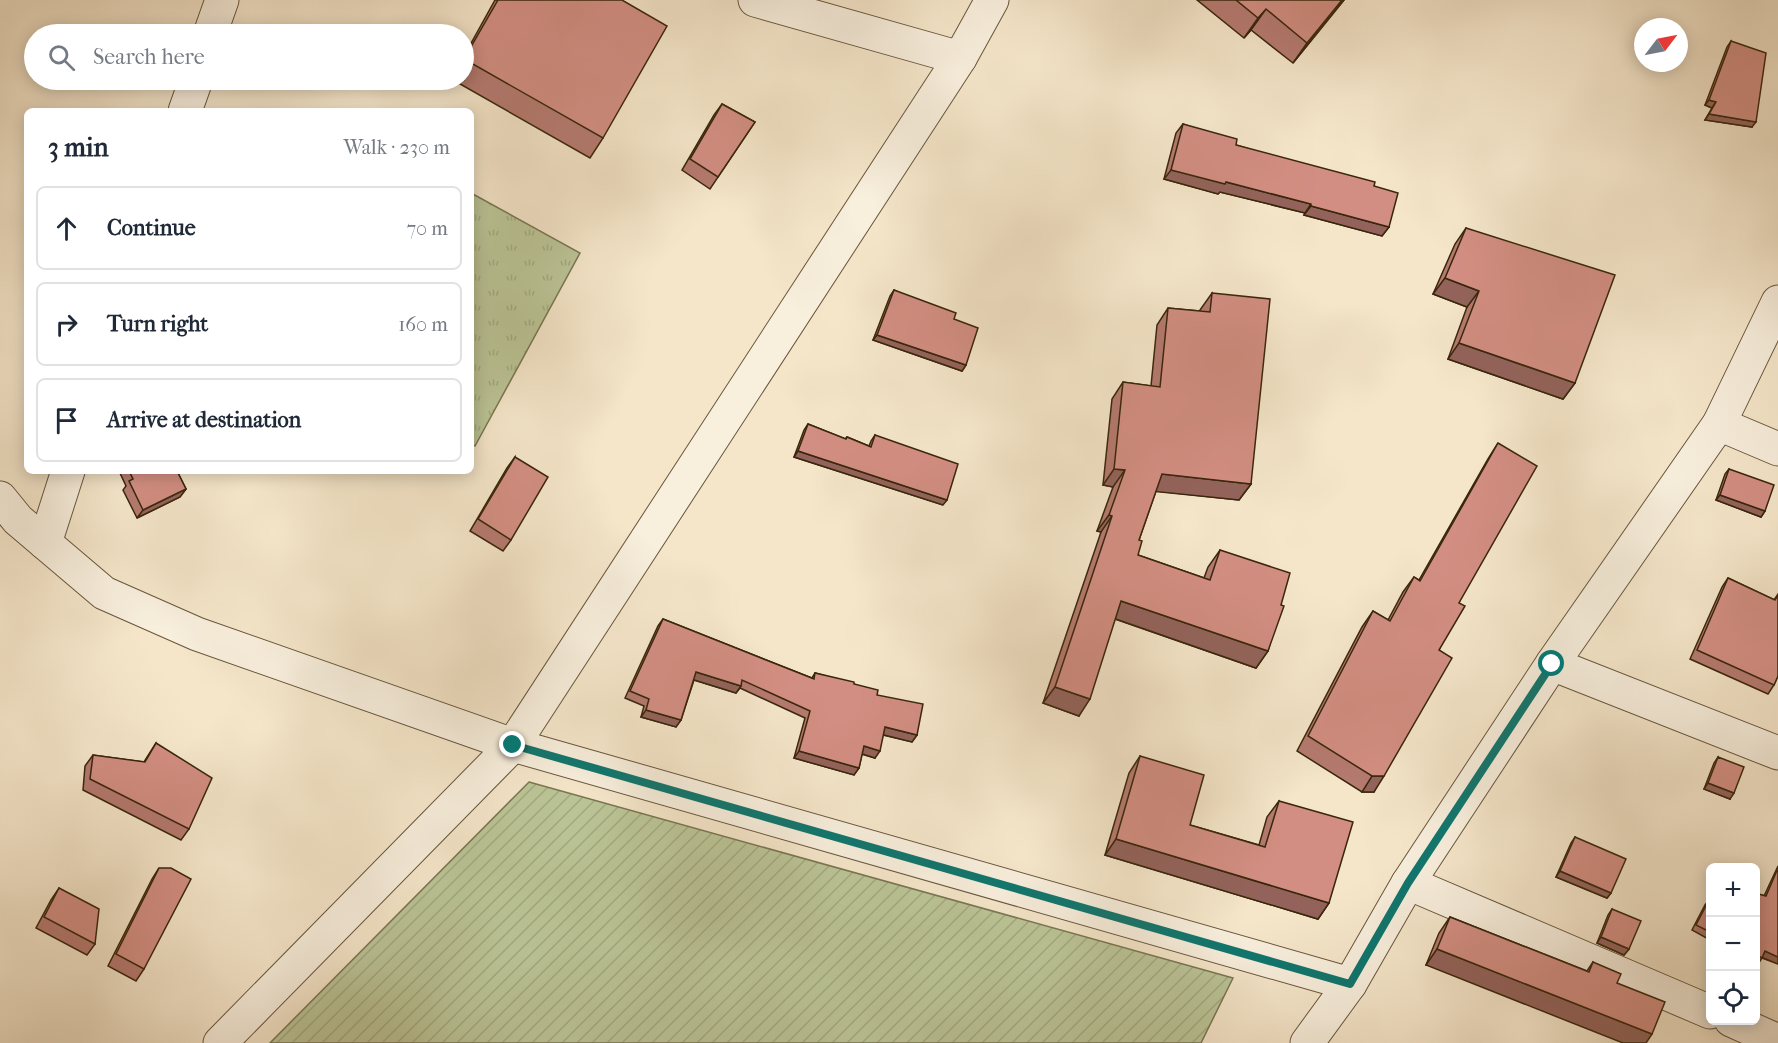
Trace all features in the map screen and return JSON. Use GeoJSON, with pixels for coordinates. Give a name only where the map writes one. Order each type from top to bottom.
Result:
{"type":"FeatureCollection","features":[{"type":"Feature","properties":{"kind":"street"},"geometry":{"type":"LineString","coordinates":[[214,24],[222,0]]}},
{"type":"Feature","properties":{"kind":"street"},"geometry":{"type":"LineString","coordinates":[[755,0],[960,58]]}},
{"type":"Feature","properties":{"kind":"street"},"geometry":{"type":"LineString","coordinates":[[220,1043],[513,745],[960,58],[992,0]]}},
{"type":"Feature","properties":{"kind":"street"},"geometry":{"type":"LineString","coordinates":[[186,108],[192,90]]}},
{"type":"Feature","properties":{"kind":"street"},"geometry":{"type":"LineString","coordinates":[[1307,1043],[1350,984],[1408,883],[1552,664],[1719,424],[1778,302]]}},
{"type":"Feature","properties":{"kind":"street"},"geometry":{"type":"LineString","coordinates":[[1719,424],[1778,449]]}},
{"type":"Feature","properties":{"kind":"street"},"geometry":{"type":"LineString","coordinates":[[45,543],[67,474]]}},
{"type":"Feature","properties":{"kind":"street"},"geometry":{"type":"LineString","coordinates":[[0,498],[18,520],[104,592],[197,634],[513,745],[1350,984]]}},
{"type":"Feature","properties":{"kind":"street"},"geometry":{"type":"LineString","coordinates":[[1552,664],[1778,753]]}},
{"type":"Feature","properties":{"kind":"street"},"geometry":{"type":"LineString","coordinates":[[1408,883],[1706,1010]]}},
{"type":"Feature","properties":{"kind":"street"},"geometry":{"type":"LineString","coordinates":[[1742,1025],[1778,1041]]}},
{"type":"Feature","properties":{"kind":"green space"},"geometry":{"type":"Polygon","coordinates":[[[474,195],[580,253],[474,445],[474,195]]]}},
{"type":"Feature","properties":{"kind":"green space"},"geometry":{"type":"Polygon","coordinates":[[[529,782],[1233,978],[1201,1043],[270,1043],[529,782]]]}},
{"type":"Feature","properties":{"kind":"building"},"geometry":{"type":"Polygon","coordinates":[[[498,0],[622,0],[667,26],[603,138],[474,65],[474,42],[498,0]]]}},
{"type":"Feature","properties":{"kind":"building"},"geometry":{"type":"Polygon","coordinates":[[[1236,0],[1342,0],[1307,43],[1266,9],[1258,18],[1236,0]]]}},
{"type":"Feature","properties":{"kind":"building"},"geometry":{"type":"Polygon","coordinates":[[[1731,41],[1766,53],[1756,122],[1709,114],[1716,102],[1709,100],[1731,41]]]}},
{"type":"Feature","properties":{"kind":"building"},"geometry":{"type":"Polygon","coordinates":[[[722,104],[755,122],[718,177],[690,159],[722,104]]]}},
{"type":"Feature","properties":{"kind":"building"},"geometry":{"type":"Polygon","coordinates":[[[1183,124],[1237,139],[1236,145],[1375,182],[1374,186],[1398,193],[1389,227],[1311,206],[1311,204],[1171,170],[1183,124]]]}},
{"type":"Feature","properties":{"kind":"building"},"geometry":{"type":"Polygon","coordinates":[[[1466,228],[1615,275],[1575,383],[1459,343],[1479,291],[1445,278],[1466,228]]]}},
{"type":"Feature","properties":{"kind":"building"},"geometry":{"type":"Polygon","coordinates":[[[894,290],[956,313],[954,319],[978,328],[966,365],[877,335],[894,290]]]}},
{"type":"Feature","properties":{"kind":"building"},"geometry":{"type":"Polygon","coordinates":[[[1212,293],[1270,299],[1251,484],[1162,474],[1139,540],[1142,541],[1138,555],[1210,580],[1220,550],[1290,573],[1281,605],[1284,606],[1268,651],[1121,601],[1090,699],[1055,687],[1125,470],[1114,469],[1123,382],[1160,387],[1168,308],[1210,312],[1212,293]]]}},
{"type":"Feature","properties":{"kind":"building"},"geometry":{"type":"Polygon","coordinates":[[[808,424],[871,447],[875,435],[958,464],[947,500],[798,451],[808,424]]]}},
{"type":"Feature","properties":{"kind":"building"},"geometry":{"type":"Polygon","coordinates":[[[1498,443],[1537,466],[1459,603],[1465,606],[1439,650],[1452,658],[1384,776],[1372,776],[1308,736],[1373,611],[1390,621],[1414,577],[1420,581],[1498,443]]]}},
{"type":"Feature","properties":{"kind":"building"},"geometry":{"type":"Polygon","coordinates":[[[515,457],[548,477],[511,540],[478,519],[515,457]]]}},
{"type":"Feature","properties":{"kind":"building"},"geometry":{"type":"Polygon","coordinates":[[[1729,469],[1774,485],[1765,511],[1720,495],[1729,469]]]}},
{"type":"Feature","properties":{"kind":"building"},"geometry":{"type":"Polygon","coordinates":[[[130,474],[178,474],[186,489],[143,510],[129,481],[133,479],[130,474]]]}},
{"type":"Feature","properties":{"kind":"building"},"geometry":{"type":"Polygon","coordinates":[[[1728,578],[1775,600],[1778,595],[1778,676],[1774,685],[1697,650],[1728,578]]]}},
{"type":"Feature","properties":{"kind":"building"},"geometry":{"type":"Polygon","coordinates":[[[663,619],[814,679],[815,673],[878,690],[877,695],[923,704],[917,735],[885,727],[880,751],[864,746],[859,768],[799,751],[810,711],[742,680],[741,686],[696,672],[681,720],[646,710],[649,699],[630,691],[663,619]]]}},
{"type":"Feature","properties":{"kind":"building"},"geometry":{"type":"Polygon","coordinates":[[[156,743],[212,778],[189,829],[90,779],[93,755],[145,762],[156,743]]]}},
{"type":"Feature","properties":{"kind":"building"},"geometry":{"type":"Polygon","coordinates":[[[1140,756],[1204,775],[1190,825],[1265,847],[1279,801],[1353,822],[1329,903],[1116,839],[1140,756]]]}},
{"type":"Feature","properties":{"kind":"building"},"geometry":{"type":"Polygon","coordinates":[[[1718,757],[1744,767],[1734,793],[1708,783],[1718,757]]]}},
{"type":"Feature","properties":{"kind":"building"},"geometry":{"type":"Polygon","coordinates":[[[1575,837],[1626,859],[1611,893],[1560,871],[1575,837]]]}},
{"type":"Feature","properties":{"kind":"building"},"geometry":{"type":"Polygon","coordinates":[[[159,868],[171,868],[191,879],[144,969],[116,954],[159,868]]]}},
{"type":"Feature","properties":{"kind":"building"},"geometry":{"type":"Polygon","coordinates":[[[1778,868],[1778,957],[1765,951],[1762,958],[1760,957],[1760,894],[1766,896],[1778,868]]]}},
{"type":"Feature","properties":{"kind":"building"},"geometry":{"type":"Polygon","coordinates":[[[59,888],[99,909],[95,944],[44,917],[59,888]]]}},
{"type":"Feature","properties":{"kind":"building"},"geometry":{"type":"Polygon","coordinates":[[[1706,906],[1706,930],[1696,925],[1706,906]]]}},
{"type":"Feature","properties":{"kind":"building"},"geometry":{"type":"Polygon","coordinates":[[[1612,909],[1641,921],[1629,949],[1601,937],[1612,909]]]}},
{"type":"Feature","properties":{"kind":"building"},"geometry":{"type":"Polygon","coordinates":[[[1450,917],[1589,972],[1593,962],[1621,974],[1617,983],[1665,1002],[1652,1034],[1437,949],[1450,917]]]}},
{"type":"Feature","properties":{"kind":"route"},"geometry":{"type":"LineString","coordinates":[[513,745],[1350,984],[1408,883],[1552,664]]}}]}
